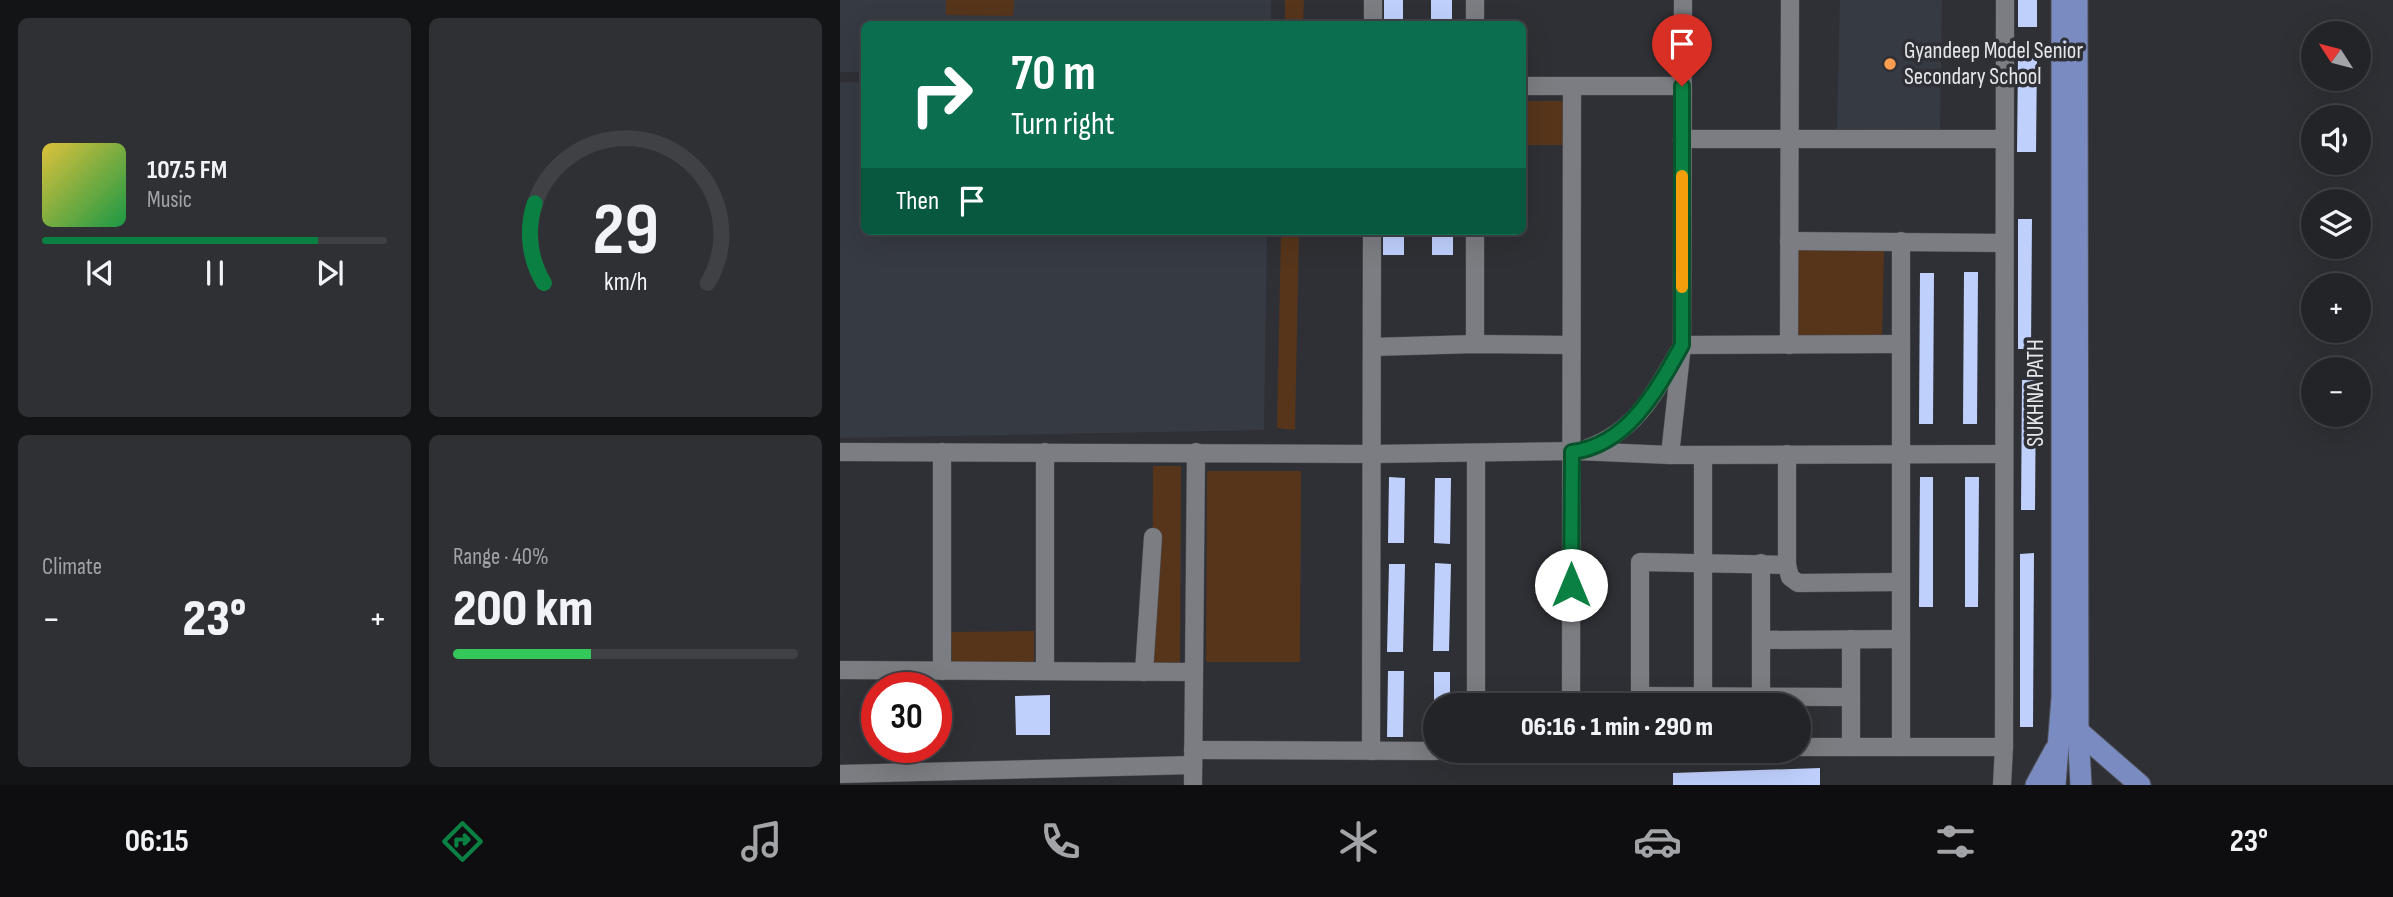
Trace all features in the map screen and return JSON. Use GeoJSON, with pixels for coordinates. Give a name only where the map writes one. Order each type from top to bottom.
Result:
{"type":"FeatureCollection","features":[{"type":"Feature","properties":{"kind":"main road","name":"SUKHNA PATH"},"geometry":{"type":"LineString","coordinates":[[2055,785],[2062,697],[2062,0]]}},
{"type":"Feature","properties":{"kind":"main road","name":"SUKHNA PATH"},"geometry":{"type":"LineString","coordinates":[[2077,0],[2078,731],[2081,785]]}},
{"type":"Feature","properties":{"kind":"main road"},"geometry":{"type":"LineString","coordinates":[[2078,731],[2140,785]]}},
{"type":"Feature","properties":{"kind":"main road"},"geometry":{"type":"LineString","coordinates":[[2036,785],[2058,745]]}},
{"type":"Feature","properties":{"kind":"street"},"geometry":{"type":"LineString","coordinates":[[1373,0],[1373,21]]}},
{"type":"Feature","properties":{"kind":"street"},"geometry":{"type":"LineString","coordinates":[[1475,0],[1475,21]]}},
{"type":"Feature","properties":{"kind":"street"},"geometry":{"type":"LineString","coordinates":[[1670,455],[1682,345],[1683,0]]}},
{"type":"Feature","properties":{"kind":"street"},"geometry":{"type":"LineString","coordinates":[[1789,345],[1790,0]]}},
{"type":"Feature","properties":{"kind":"street"},"geometry":{"type":"LineString","coordinates":[[2001,785],[2004,747],[2004,0]]}},
{"type":"Feature","properties":{"kind":"street"},"geometry":{"type":"LineString","coordinates":[[1526,86],[1682,86]]}},
{"type":"Feature","properties":{"kind":"street"},"geometry":{"type":"LineString","coordinates":[[1571,693],[1575,452],[1572,345],[1572,87]]}},
{"type":"Feature","properties":{"kind":"street"},"geometry":{"type":"LineString","coordinates":[[1682,139],[2004,139]]}},
{"type":"Feature","properties":{"kind":"street"},"geometry":{"type":"LineString","coordinates":[[1371,751],[1372,235]]}},
{"type":"Feature","properties":{"kind":"street"},"geometry":{"type":"LineString","coordinates":[[1475,235],[1475,344]]}},
{"type":"Feature","properties":{"kind":"street"},"geometry":{"type":"LineString","coordinates":[[1789,241],[2004,243]]}},
{"type":"Feature","properties":{"kind":"street"},"geometry":{"type":"LineString","coordinates":[[1900,241],[1900,747]]}},
{"type":"Feature","properties":{"kind":"street"},"geometry":{"type":"LineString","coordinates":[[1682,345],[1901,344]]}},
{"type":"Feature","properties":{"kind":"street"},"geometry":{"type":"LineString","coordinates":[[1372,347],[1572,345]]}},
{"type":"Feature","properties":{"kind":"street"},"geometry":{"type":"LineString","coordinates":[[1575,452],[1610,440],[1636,418],[1661,383],[1682,345]]}},
{"type":"Feature","properties":{"kind":"street"},"geometry":{"type":"LineString","coordinates":[[840,452],[2004,454]]}},
{"type":"Feature","properties":{"kind":"street"},"geometry":{"type":"LineString","coordinates":[[942,452],[942,671]]}},
{"type":"Feature","properties":{"kind":"street"},"geometry":{"type":"LineString","coordinates":[[1045,452],[1045,671]]}},
{"type":"Feature","properties":{"kind":"street"},"geometry":{"type":"LineString","coordinates":[[1193,785],[1196,452]]}},
{"type":"Feature","properties":{"kind":"street"},"geometry":{"type":"LineString","coordinates":[[1476,453],[1476,693]]}},
{"type":"Feature","properties":{"kind":"street"},"geometry":{"type":"LineString","coordinates":[[1787,454],[1787,565],[1790,578],[1798,583],[1900,582]]}},
{"type":"Feature","properties":{"kind":"street"},"geometry":{"type":"LineString","coordinates":[[1703,455],[1703,693]]}},
{"type":"Feature","properties":{"kind":"street"},"geometry":{"type":"LineString","coordinates":[[1144,672],[1153,537]]}},
{"type":"Feature","properties":{"kind":"street"},"geometry":{"type":"LineString","coordinates":[[1640,693],[1640,562],[1787,565]]}},
{"type":"Feature","properties":{"kind":"street"},"geometry":{"type":"LineString","coordinates":[[1761,563],[1761,693]]}},
{"type":"Feature","properties":{"kind":"street"},"geometry":{"type":"LineString","coordinates":[[1851,639],[1851,747]]}},
{"type":"Feature","properties":{"kind":"street"},"geometry":{"type":"LineString","coordinates":[[1761,640],[1900,639]]}},
{"type":"Feature","properties":{"kind":"street"},"geometry":{"type":"LineString","coordinates":[[840,670],[1194,672]]}},
{"type":"Feature","properties":{"kind":"street"},"geometry":{"type":"LineString","coordinates":[[1811,697],[1851,697]]}},
{"type":"Feature","properties":{"kind":"street"},"geometry":{"type":"LineString","coordinates":[[1811,747],[2004,747]]}},
{"type":"Feature","properties":{"kind":"street"},"geometry":{"type":"LineString","coordinates":[[840,774],[1030,777],[1193,757],[1423,751]]}},
{"type":"Feature","properties":{"kind":"shaded area"},"geometry":{"type":"Polygon","coordinates":[[[840,0],[1271,0],[1271,21],[861,21],[861,72],[840,72],[840,0]]]}},
{"type":"Feature","properties":{"kind":"shaded area"},"geometry":{"type":"Polygon","coordinates":[[[946,0],[1014,0],[1013,16],[946,15],[946,0]]]}},
{"type":"Feature","properties":{"kind":"shaded area"},"geometry":{"type":"Polygon","coordinates":[[[1285,0],[1304,0],[1303,21],[1285,21],[1285,0]]]}},
{"type":"Feature","properties":{"kind":"shaded area","name":"Gyandeep Model Senior Secondary School"},"geometry":{"type":"Polygon","coordinates":[[[1840,0],[1942,0],[1940,130],[1837,129],[1840,0]]]}},
{"type":"Feature","properties":{"kind":"shaded area"},"geometry":{"type":"Polygon","coordinates":[[[840,82],[861,82],[861,235],[1267,235],[1264,430],[840,438],[840,82]]]}},
{"type":"Feature","properties":{"kind":"shaded area"},"geometry":{"type":"Polygon","coordinates":[[[1526,101],[1564,101],[1565,145],[1526,145],[1526,101]]]}},
{"type":"Feature","properties":{"kind":"shaded area"},"geometry":{"type":"Polygon","coordinates":[[[1281,235],[1299,235],[1295,430],[1277,428],[1281,235]]]}},
{"type":"Feature","properties":{"kind":"shaded area"},"geometry":{"type":"Polygon","coordinates":[[[1798,250],[1884,251],[1882,339],[1797,337],[1798,250]]]}},
{"type":"Feature","properties":{"kind":"shaded area"},"geometry":{"type":"Polygon","coordinates":[[[1153,466],[1181,466],[1180,665],[1152,665],[1153,466]]]}},
{"type":"Feature","properties":{"kind":"shaded area"},"geometry":{"type":"Polygon","coordinates":[[[1207,471],[1301,471],[1300,662],[1206,662],[1207,471]]]}},
{"type":"Feature","properties":{"kind":"shaded area"},"geometry":{"type":"Polygon","coordinates":[[[1034,631],[1034,663],[952,665],[951,632],[1034,631]]]}},
{"type":"Feature","properties":{"kind":"building"},"geometry":{"type":"Polygon","coordinates":[[[1384,0],[1403,0],[1403,21],[1384,21],[1384,0]]]}},
{"type":"Feature","properties":{"kind":"building"},"geometry":{"type":"Polygon","coordinates":[[[1431,0],[1452,0],[1452,21],[1431,21],[1431,0]]]}},
{"type":"Feature","properties":{"kind":"building"},"geometry":{"type":"Polygon","coordinates":[[[2018,0],[2037,0],[2037,27],[2018,27],[2018,0]]]}},
{"type":"Feature","properties":{"kind":"building"},"geometry":{"type":"Polygon","coordinates":[[[2018,57],[2037,57],[2036,152],[2017,152],[2018,57]]]}},
{"type":"Feature","properties":{"kind":"building"},"geometry":{"type":"Polygon","coordinates":[[[2018,219],[2032,219],[2031,349],[2018,349],[2018,219]]]}},
{"type":"Feature","properties":{"kind":"building"},"geometry":{"type":"Polygon","coordinates":[[[1383,235],[1404,235],[1404,255],[1383,255],[1383,235]]]}},
{"type":"Feature","properties":{"kind":"building"},"geometry":{"type":"Polygon","coordinates":[[[1432,235],[1453,235],[1453,255],[1432,255],[1432,235]]]}},
{"type":"Feature","properties":{"kind":"building"},"geometry":{"type":"Polygon","coordinates":[[[1964,272],[1978,272],[1977,424],[1963,424],[1964,272]]]}},
{"type":"Feature","properties":{"kind":"building"},"geometry":{"type":"Polygon","coordinates":[[[1920,273],[1934,273],[1933,424],[1919,424],[1920,273]]]}},
{"type":"Feature","properties":{"kind":"building"},"geometry":{"type":"Polygon","coordinates":[[[2022,380],[2036,380],[2035,510],[2021,510],[2022,380]]]}},
{"type":"Feature","properties":{"kind":"building"},"geometry":{"type":"Polygon","coordinates":[[[1389,477],[1405,478],[1404,543],[1388,543],[1389,477]]]}},
{"type":"Feature","properties":{"kind":"building"},"geometry":{"type":"Polygon","coordinates":[[[1920,477],[1933,477],[1933,607],[1919,607],[1920,477]]]}},
{"type":"Feature","properties":{"kind":"building"},"geometry":{"type":"Polygon","coordinates":[[[1965,477],[1979,477],[1978,607],[1965,607],[1965,477]]]}},
{"type":"Feature","properties":{"kind":"building"},"geometry":{"type":"Polygon","coordinates":[[[1435,478],[1451,478],[1450,544],[1434,543],[1435,478]]]}},
{"type":"Feature","properties":{"kind":"building"},"geometry":{"type":"Polygon","coordinates":[[[2034,553],[2033,727],[2020,727],[2020,554],[2034,553]]]}},
{"type":"Feature","properties":{"kind":"building"},"geometry":{"type":"Polygon","coordinates":[[[1435,563],[1451,564],[1449,651],[1433,651],[1435,563]]]}},
{"type":"Feature","properties":{"kind":"building"},"geometry":{"type":"Polygon","coordinates":[[[1389,564],[1405,564],[1403,652],[1387,652],[1389,564]]]}},
{"type":"Feature","properties":{"kind":"building"},"geometry":{"type":"Polygon","coordinates":[[[1388,671],[1404,671],[1403,737],[1387,737],[1388,671]]]}},
{"type":"Feature","properties":{"kind":"building"},"geometry":{"type":"Polygon","coordinates":[[[1434,672],[1450,672],[1450,693],[1434,693],[1434,672]]]}},
{"type":"Feature","properties":{"kind":"building"},"geometry":{"type":"Polygon","coordinates":[[[1050,695],[1050,735],[1016,735],[1015,696],[1050,695]]]}},
{"type":"Feature","properties":{"kind":"building"},"geometry":{"type":"Polygon","coordinates":[[[1820,768],[1820,785],[1673,785],[1673,773],[1820,768]]]}},
{"type":"Feature","properties":{"kind":"slow traffic"},"geometry":{"type":"LineString","coordinates":[[1682,176],[1682,287]]}},
{"type":"Feature","properties":{"kind":"place","name":"Gyandeep Model Senior Secondary School"},"geometry":{"type":"Point","coordinates":[1890,64]}},
{"type":"Feature","properties":{"kind":"route"},"geometry":{"type":"LineString","coordinates":[[1571,585],[1572,452],[1610,440],[1636,418],[1661,383],[1682,345],[1682,86]]}}]}
